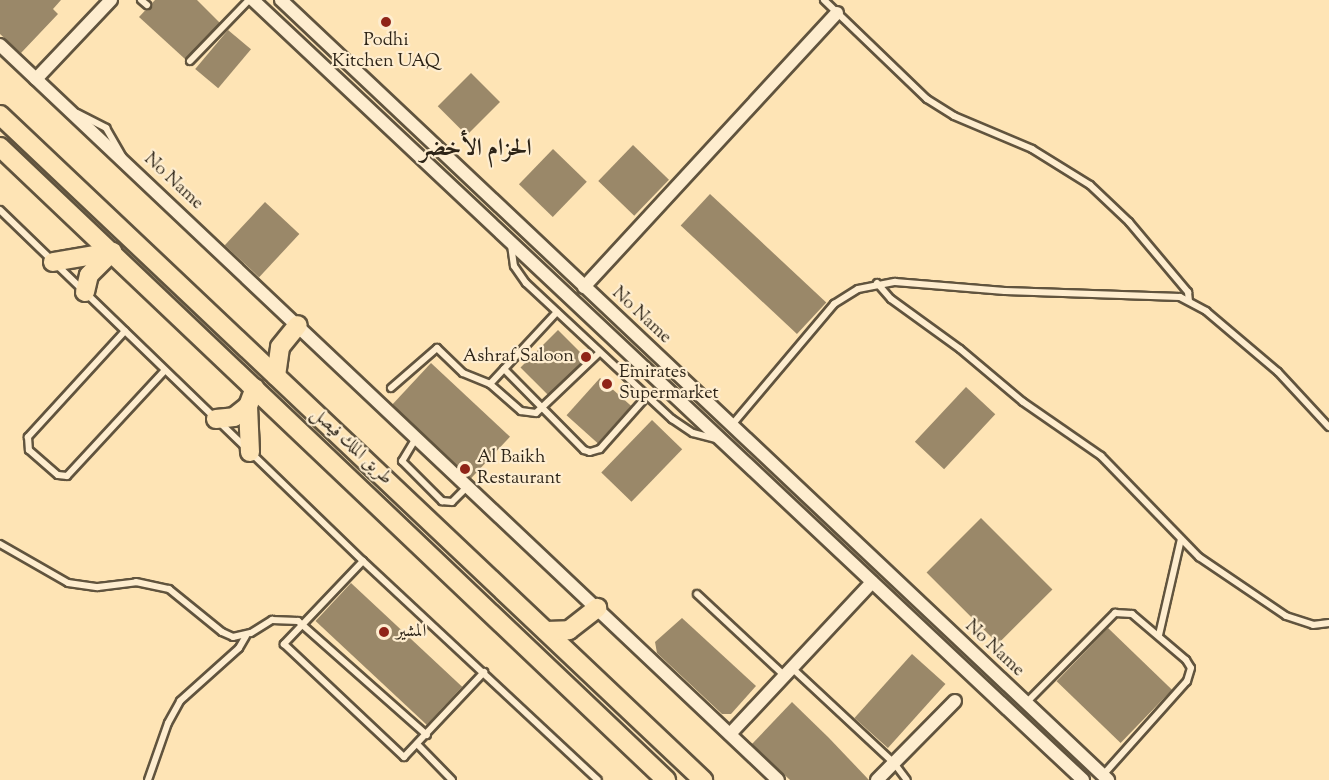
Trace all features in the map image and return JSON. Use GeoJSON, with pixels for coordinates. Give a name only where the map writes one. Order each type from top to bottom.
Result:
{"type":"FeatureCollection","features":[{"type":"Feature","properties":{"kind":"main road","name":"طريق الملك فيصل"},"geometry":{"type":"LineString","coordinates":[[0,115],[703,780]]}},
{"type":"Feature","properties":{"kind":"main road","name":"طريق الملك فيصل"},"geometry":{"type":"LineString","coordinates":[[0,147],[666,780]]}},
{"type":"Feature","properties":{"kind":"main road"},"geometry":{"type":"LineString","coordinates":[[53,262],[112,252]]}},
{"type":"Feature","properties":{"kind":"main road"},"geometry":{"type":"LineString","coordinates":[[85,292],[89,275],[112,252]]}},
{"type":"Feature","properties":{"kind":"main road"},"geometry":{"type":"LineString","coordinates":[[276,376],[280,347],[298,326]]}},
{"type":"Feature","properties":{"kind":"main road"},"geometry":{"type":"LineString","coordinates":[[250,452],[248,406],[255,388]]}},
{"type":"Feature","properties":{"kind":"main road"},"geometry":{"type":"LineString","coordinates":[[216,419],[234,417],[248,406]]}},
{"type":"Feature","properties":{"kind":"main road"},"geometry":{"type":"LineString","coordinates":[[546,632],[569,630],[597,608]]}},
{"type":"Feature","properties":{"kind":"street"},"geometry":{"type":"LineString","coordinates":[[36,79],[111,0]]}},
{"type":"Feature","properties":{"kind":"street","name":"No Name"},"geometry":{"type":"LineString","coordinates":[[251,0],[1083,780]]}},
{"type":"Feature","properties":{"kind":"street","name":"No Name"},"geometry":{"type":"LineString","coordinates":[[280,0],[1106,778]]}},
{"type":"Feature","properties":{"kind":"street"},"geometry":{"type":"LineString","coordinates":[[584,287],[837,13]]}},
{"type":"Feature","properties":{"kind":"street","name":"No Name"},"geometry":{"type":"LineString","coordinates":[[0,45],[778,780]]}},
{"type":"Feature","properties":{"kind":"street"},"geometry":{"type":"LineString","coordinates":[[730,734],[872,582]]}},
{"type":"Feature","properties":{"kind":"street"},"geometry":{"type":"LineString","coordinates":[[877,780],[955,700]]}},
{"type":"Feature","properties":{"kind":"lane"},"geometry":{"type":"LineString","coordinates":[[190,61],[251,0]]}},
{"type":"Feature","properties":{"kind":"lane"},"geometry":{"type":"LineString","coordinates":[[824,0],[927,99],[954,116],[1032,149],[1090,185],[1129,222],[1188,292],[1189,301]]}},
{"type":"Feature","properties":{"kind":"lane"},"geometry":{"type":"LineString","coordinates":[[0,210],[363,561],[598,780]]}},
{"type":"Feature","properties":{"kind":"lane"},"geometry":{"type":"LineString","coordinates":[[511,245],[517,272],[557,312],[682,426],[718,439]]}},
{"type":"Feature","properties":{"kind":"lane"},"geometry":{"type":"LineString","coordinates":[[877,283],[891,299],[960,349],[1023,402],[1101,456],[1199,557],[1286,616],[1313,624],[1329,623]]}},
{"type":"Feature","properties":{"kind":"lane"},"geometry":{"type":"LineString","coordinates":[[731,426],[834,304],[858,289],[877,283],[1046,293],[1160,294],[1189,301],[1278,372],[1329,427]]}},
{"type":"Feature","properties":{"kind":"lane"},"geometry":{"type":"LineString","coordinates":[[490,384],[557,312]]}},
{"type":"Feature","properties":{"kind":"lane"},"geometry":{"type":"LineString","coordinates":[[125,331],[28,437],[29,450],[58,475],[67,476],[165,370]]}},
{"type":"Feature","properties":{"kind":"lane"},"geometry":{"type":"LineString","coordinates":[[391,388],[435,348],[463,373],[490,384],[521,411],[528,414],[543,408],[600,352]]}},
{"type":"Feature","properties":{"kind":"lane"},"geometry":{"type":"LineString","coordinates":[[504,369],[590,452],[602,446],[647,396]]}},
{"type":"Feature","properties":{"kind":"lane"},"geometry":{"type":"LineString","coordinates":[[416,437],[402,461],[435,494],[449,503],[468,486]]}},
{"type":"Feature","properties":{"kind":"lane"},"geometry":{"type":"LineString","coordinates":[[1159,635],[1181,540]]}},
{"type":"Feature","properties":{"kind":"lane"},"geometry":{"type":"LineString","coordinates":[[0,544],[68,583],[98,587],[136,582],[169,589],[222,632],[233,637],[246,636]]}},
{"type":"Feature","properties":{"kind":"lane"},"geometry":{"type":"LineString","coordinates":[[363,561],[284,644],[404,757],[484,672]]}},
{"type":"Feature","properties":{"kind":"lane"},"geometry":{"type":"LineString","coordinates":[[697,594],[894,763],[907,780]]}},
{"type":"Feature","properties":{"kind":"lane"},"geometry":{"type":"LineString","coordinates":[[1026,703],[1115,613],[1132,614],[1189,663],[1190,678],[1106,778]]}},
{"type":"Feature","properties":{"kind":"lane"},"geometry":{"type":"LineString","coordinates":[[148,780],[168,723],[180,700],[238,648],[246,636],[272,620],[292,619],[304,624],[427,735]]}},
{"type":"Feature","properties":{"kind":"lane"},"geometry":{"type":"LineString","coordinates":[[417,744],[452,780]]}},
{"type":"Feature","properties":{"kind":"building"},"geometry":{"type":"Polygon","coordinates":[[[0,0],[61,0],[53,9],[58,14],[21,53],[0,34],[0,0]]]}},
{"type":"Feature","properties":{"kind":"building"},"geometry":{"type":"Polygon","coordinates":[[[155,0],[197,0],[220,23],[185,59],[139,17],[155,0]]]}},
{"type":"Feature","properties":{"kind":"building"},"geometry":{"type":"Polygon","coordinates":[[[228,30],[251,49],[218,88],[195,69],[228,30]]]}},
{"type":"Feature","properties":{"kind":"building"},"geometry":{"type":"Polygon","coordinates":[[[471,73],[500,102],[467,135],[438,106],[471,73]]]}},
{"type":"Feature","properties":{"kind":"building"},"geometry":{"type":"Polygon","coordinates":[[[633,145],[669,180],[634,216],[598,181],[633,145]]]}},
{"type":"Feature","properties":{"kind":"building"},"geometry":{"type":"Polygon","coordinates":[[[553,149],[587,182],[553,217],[519,184],[553,149]]]}},
{"type":"Feature","properties":{"kind":"building"},"geometry":{"type":"Polygon","coordinates":[[[710,194],[826,302],[797,334],[681,225],[710,194]]]}},
{"type":"Feature","properties":{"kind":"building"},"geometry":{"type":"Polygon","coordinates":[[[265,202],[299,234],[259,277],[225,245],[265,202]]]}},
{"type":"Feature","properties":{"kind":"building"},"geometry":{"type":"Polygon","coordinates":[[[558,330],[586,358],[549,396],[521,367],[558,330]]]}},
{"type":"Feature","properties":{"kind":"building"},"geometry":{"type":"Polygon","coordinates":[[[431,363],[510,437],[471,478],[392,405],[431,363]]]}},
{"type":"Feature","properties":{"kind":"building"},"geometry":{"type":"Polygon","coordinates":[[[600,378],[631,406],[598,443],[567,415],[600,378]]]}},
{"type":"Feature","properties":{"kind":"building"},"geometry":{"type":"Polygon","coordinates":[[[966,387],[995,414],[944,469],[915,442],[966,387]]]}},
{"type":"Feature","properties":{"kind":"building"},"geometry":{"type":"Polygon","coordinates":[[[652,420],[682,449],[632,502],[601,473],[652,420]]]}},
{"type":"Feature","properties":{"kind":"building"},"geometry":{"type":"Polygon","coordinates":[[[981,518],[1052,589],[998,644],[927,572],[981,518]]]}},
{"type":"Feature","properties":{"kind":"building"},"geometry":{"type":"Polygon","coordinates":[[[351,583],[462,687],[427,725],[316,621],[351,583]]]}},
{"type":"Feature","properties":{"kind":"building"},"geometry":{"type":"Polygon","coordinates":[[[682,618],[756,686],[731,714],[722,714],[657,653],[655,642],[682,618]]]}},
{"type":"Feature","properties":{"kind":"building"},"geometry":{"type":"Polygon","coordinates":[[[1108,628],[1172,690],[1121,743],[1057,681],[1108,628]]]}},
{"type":"Feature","properties":{"kind":"building"},"geometry":{"type":"Polygon","coordinates":[[[912,654],[945,684],[888,748],[854,718],[912,654]]]}},
{"type":"Feature","properties":{"kind":"building"},"geometry":{"type":"Polygon","coordinates":[[[792,702],[869,780],[790,780],[752,744],[792,702]]]}},
{"type":"Feature","properties":{"kind":"place","name":"Podhi Kitchen UAQ"},"geometry":{"type":"Point","coordinates":[386,22]}},
{"type":"Feature","properties":{"kind":"place","name":"Ashraf Saloon"},"geometry":{"type":"Point","coordinates":[586,357]}},
{"type":"Feature","properties":{"kind":"place","name":"Emirates Supermarket"},"geometry":{"type":"Point","coordinates":[607,384]}},
{"type":"Feature","properties":{"kind":"place","name":"Al Baikh Restaurant"},"geometry":{"type":"Point","coordinates":[465,469]}},
{"type":"Feature","properties":{"kind":"place","name":"المشير"},"geometry":{"type":"Point","coordinates":[384,632]}},
{"type":"Feature","properties":{"kind":"district","name":"الحزام الأخضر"},"geometry":{"type":"Point","coordinates":[476,150]}}]}
